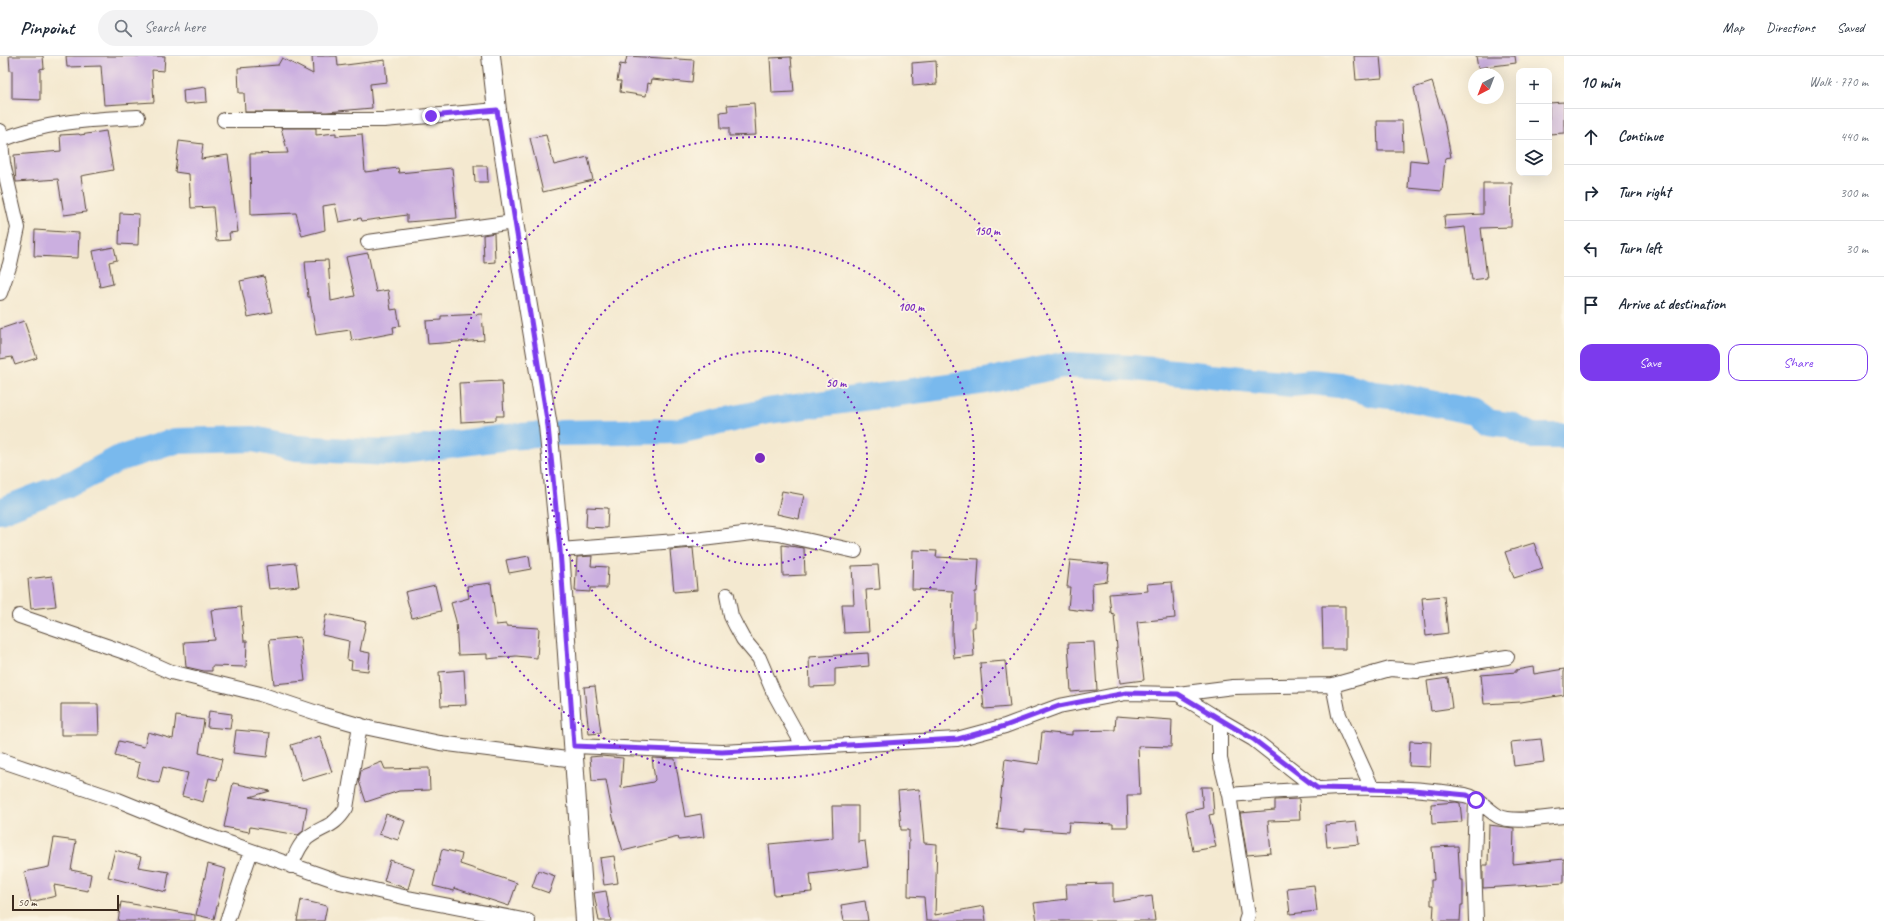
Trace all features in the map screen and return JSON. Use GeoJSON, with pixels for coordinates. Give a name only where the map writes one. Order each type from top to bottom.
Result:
{"type":"FeatureCollection","features":[{"type":"Feature","properties":{"kind":"street"},"geometry":{"type":"LineString","coordinates":[[491,56],[497,110],[514,222],[548,426],[560,550],[585,921]]}},
{"type":"Feature","properties":{"kind":"street"},"geometry":{"type":"LineString","coordinates":[[224,120],[384,120],[497,110]]}},
{"type":"Feature","properties":{"kind":"street"},"geometry":{"type":"LineString","coordinates":[[0,293],[10,264],[18,228],[3,163],[0,136],[66,122],[138,117]]}},
{"type":"Feature","properties":{"kind":"street"},"geometry":{"type":"LineString","coordinates":[[368,242],[514,222]]}},
{"type":"Feature","properties":{"kind":"street"},"geometry":{"type":"LineString","coordinates":[[560,550],[702,539],[760,532],[779,534],[855,551]]}},
{"type":"Feature","properties":{"kind":"street"},"geometry":{"type":"LineString","coordinates":[[728,595],[732,616],[736,626],[743,638],[759,658],[773,691],[804,747]]}},
{"type":"Feature","properties":{"kind":"street"},"geometry":{"type":"LineString","coordinates":[[19,616],[133,655],[171,672],[260,694],[360,725],[440,744],[574,753],[722,752],[958,739],[1005,726],[1059,706],[1126,693],[1178,694],[1233,687],[1333,685],[1390,669],[1417,671],[1507,657]]}},
{"type":"Feature","properties":{"kind":"street"},"geometry":{"type":"LineString","coordinates":[[1333,685],[1339,715],[1372,788]]}},
{"type":"Feature","properties":{"kind":"street"},"geometry":{"type":"LineString","coordinates":[[1178,694],[1253,739],[1317,788]]}},
{"type":"Feature","properties":{"kind":"street"},"geometry":{"type":"LineString","coordinates":[[1220,720],[1220,759],[1229,795],[1248,915],[1246,921]]}},
{"type":"Feature","properties":{"kind":"street"},"geometry":{"type":"LineString","coordinates":[[291,866],[298,850],[306,839],[339,820],[346,808],[360,725]]}},
{"type":"Feature","properties":{"kind":"street"},"geometry":{"type":"LineString","coordinates":[[0,760],[118,800],[291,866],[340,882],[408,898],[528,921]]}},
{"type":"Feature","properties":{"kind":"street"},"geometry":{"type":"LineString","coordinates":[[1229,795],[1317,788],[1372,788],[1467,795],[1486,805],[1498,816],[1513,820],[1564,816]]}},
{"type":"Feature","properties":{"kind":"street"},"geometry":{"type":"LineString","coordinates":[[1476,800],[1474,862],[1476,921]]}},
{"type":"Feature","properties":{"kind":"street"},"geometry":{"type":"LineString","coordinates":[[227,921],[251,851]]}},
{"type":"Feature","properties":{"kind":"building"},"geometry":{"type":"Polygon","coordinates":[[[9,56],[43,56],[44,68],[40,69],[40,100],[12,99],[12,70],[10,71],[9,56]]]}},
{"type":"Feature","properties":{"kind":"building"},"geometry":{"type":"Polygon","coordinates":[[[66,56],[165,56],[164,71],[152,70],[154,102],[104,105],[101,66],[67,67],[66,56]]]}},
{"type":"Feature","properties":{"kind":"building"},"geometry":{"type":"Polygon","coordinates":[[[312,56],[337,56],[338,66],[385,60],[387,82],[370,84],[372,108],[327,112],[245,112],[244,93],[239,93],[238,68],[278,65],[282,58],[313,74],[312,56]]]}},
{"type":"Feature","properties":{"kind":"building"},"geometry":{"type":"Polygon","coordinates":[[[627,56],[694,60],[692,83],[652,79],[651,84],[648,83],[646,96],[620,92],[621,81],[617,81],[620,64],[625,65],[627,56]]]}},
{"type":"Feature","properties":{"kind":"building"},"geometry":{"type":"Polygon","coordinates":[[[1354,56],[1380,56],[1382,78],[1356,80],[1354,56]]]}},
{"type":"Feature","properties":{"kind":"building"},"geometry":{"type":"Polygon","coordinates":[[[1476,56],[1515,56],[1516,63],[1478,68],[1476,56]]]}},
{"type":"Feature","properties":{"kind":"building"},"geometry":{"type":"Polygon","coordinates":[[[791,57],[794,92],[772,93],[770,58],[791,57]]]}},
{"type":"Feature","properties":{"kind":"building"},"geometry":{"type":"Polygon","coordinates":[[[936,61],[937,84],[913,86],[912,63],[936,61]]]}},
{"type":"Feature","properties":{"kind":"building"},"geometry":{"type":"Polygon","coordinates":[[[1432,82],[1444,120],[1451,157],[1445,158],[1442,191],[1408,188],[1410,160],[1428,162],[1414,88],[1432,82]]]}},
{"type":"Feature","properties":{"kind":"building"},"geometry":{"type":"Polygon","coordinates":[[[206,87],[207,102],[184,104],[183,90],[206,87]]]}},
{"type":"Feature","properties":{"kind":"building"},"geometry":{"type":"Polygon","coordinates":[[[1564,102],[1564,133],[1552,134],[1552,103],[1564,102]]]}},
{"type":"Feature","properties":{"kind":"building"},"geometry":{"type":"Polygon","coordinates":[[[754,103],[756,135],[729,136],[729,128],[721,128],[720,112],[728,111],[727,105],[754,103]]]}},
{"type":"Feature","properties":{"kind":"building"},"geometry":{"type":"Polygon","coordinates":[[[1377,121],[1402,121],[1403,151],[1378,151],[1377,121]]]}},
{"type":"Feature","properties":{"kind":"building"},"geometry":{"type":"Polygon","coordinates":[[[281,128],[316,128],[316,135],[336,133],[336,136],[362,134],[365,172],[398,168],[399,173],[452,168],[457,218],[407,222],[407,215],[362,221],[361,218],[339,222],[335,204],[323,206],[325,230],[302,236],[296,213],[251,215],[250,154],[288,153],[281,128]]]}},
{"type":"Feature","properties":{"kind":"building"},"geometry":{"type":"Polygon","coordinates":[[[106,131],[113,170],[81,176],[86,212],[64,215],[58,179],[16,182],[14,155],[61,151],[60,135],[80,135],[106,131]]]}},
{"type":"Feature","properties":{"kind":"building"},"geometry":{"type":"Polygon","coordinates":[[[546,135],[554,165],[588,157],[593,180],[543,192],[530,138],[546,135]]]}},
{"type":"Feature","properties":{"kind":"building"},"geometry":{"type":"Polygon","coordinates":[[[179,141],[203,144],[201,159],[228,155],[238,232],[229,233],[230,240],[216,241],[213,207],[191,208],[189,174],[175,172],[179,141]]]}},
{"type":"Feature","properties":{"kind":"building"},"geometry":{"type":"Polygon","coordinates":[[[474,166],[487,166],[488,182],[475,182],[474,166]]]}},
{"type":"Feature","properties":{"kind":"building"},"geometry":{"type":"Polygon","coordinates":[[[1483,183],[1512,183],[1511,227],[1481,228],[1487,278],[1472,280],[1465,227],[1445,229],[1444,216],[1483,214],[1483,183]]]}},
{"type":"Feature","properties":{"kind":"building"},"geometry":{"type":"Polygon","coordinates":[[[120,213],[139,214],[138,245],[119,244],[120,213]]]}},
{"type":"Feature","properties":{"kind":"building"},"geometry":{"type":"Polygon","coordinates":[[[35,230],[79,233],[78,258],[34,256],[35,230]]]}},
{"type":"Feature","properties":{"kind":"building"},"geometry":{"type":"Polygon","coordinates":[[[494,233],[495,262],[484,263],[483,235],[494,233]]]}},
{"type":"Feature","properties":{"kind":"building"},"geometry":{"type":"Polygon","coordinates":[[[114,247],[117,260],[109,262],[113,284],[100,287],[93,251],[114,247]]]}},
{"type":"Feature","properties":{"kind":"building"},"geometry":{"type":"Polygon","coordinates":[[[368,253],[376,292],[388,290],[391,310],[397,309],[400,326],[393,327],[394,333],[352,341],[350,330],[316,335],[310,297],[308,297],[305,261],[328,260],[331,301],[355,296],[346,257],[368,253]]]}},
{"type":"Feature","properties":{"kind":"building"},"geometry":{"type":"Polygon","coordinates":[[[264,276],[272,312],[248,317],[240,281],[264,276]]]}},
{"type":"Feature","properties":{"kind":"building"},"geometry":{"type":"Polygon","coordinates":[[[482,314],[484,340],[428,344],[426,321],[441,320],[441,316],[482,314]]]}},
{"type":"Feature","properties":{"kind":"building"},"geometry":{"type":"Polygon","coordinates":[[[24,321],[37,358],[15,365],[12,357],[0,359],[0,329],[24,321]]]}},
{"type":"Feature","properties":{"kind":"building"},"geometry":{"type":"Polygon","coordinates":[[[502,381],[504,416],[496,416],[496,420],[461,422],[459,383],[502,381]]]}},
{"type":"Feature","properties":{"kind":"building"},"geometry":{"type":"Polygon","coordinates":[[[782,491],[804,495],[799,519],[777,514],[782,491]]]}},
{"type":"Feature","properties":{"kind":"building"},"geometry":{"type":"Polygon","coordinates":[[[587,507],[608,508],[607,528],[586,527],[587,507]]]}},
{"type":"Feature","properties":{"kind":"building"},"geometry":{"type":"Polygon","coordinates":[[[1534,543],[1543,569],[1514,578],[1505,552],[1534,543]]]}},
{"type":"Feature","properties":{"kind":"building"},"geometry":{"type":"Polygon","coordinates":[[[782,545],[804,548],[805,575],[783,576],[782,545]]]}},
{"type":"Feature","properties":{"kind":"building"},"geometry":{"type":"Polygon","coordinates":[[[693,548],[697,590],[674,592],[670,550],[693,548]]]}},
{"type":"Feature","properties":{"kind":"building"},"geometry":{"type":"Polygon","coordinates":[[[913,550],[937,551],[936,557],[979,559],[977,592],[975,592],[975,627],[972,627],[974,656],[954,658],[952,634],[953,591],[912,589],[913,550]]]}},
{"type":"Feature","properties":{"kind":"building"},"geometry":{"type":"Polygon","coordinates":[[[529,556],[531,569],[509,573],[506,560],[529,556]]]}},
{"type":"Feature","properties":{"kind":"building"},"geometry":{"type":"Polygon","coordinates":[[[592,556],[591,566],[608,567],[607,588],[590,588],[590,592],[575,591],[577,557],[592,556]]]}},
{"type":"Feature","properties":{"kind":"building"},"geometry":{"type":"Polygon","coordinates":[[[1070,560],[1109,564],[1107,581],[1092,583],[1093,612],[1068,609],[1070,587],[1067,587],[1070,560]]]}},
{"type":"Feature","properties":{"kind":"building"},"geometry":{"type":"Polygon","coordinates":[[[296,563],[299,586],[269,589],[266,566],[296,563]]]}},
{"type":"Feature","properties":{"kind":"building"},"geometry":{"type":"Polygon","coordinates":[[[878,565],[880,589],[866,590],[869,632],[844,633],[842,604],[854,604],[852,566],[878,565]]]}},
{"type":"Feature","properties":{"kind":"building"},"geometry":{"type":"Polygon","coordinates":[[[52,576],[56,606],[31,609],[28,579],[52,576]]]}},
{"type":"Feature","properties":{"kind":"building"},"geometry":{"type":"Polygon","coordinates":[[[1172,582],[1175,618],[1137,622],[1144,680],[1120,683],[1114,614],[1111,613],[1109,594],[1148,591],[1147,584],[1172,582]]]}},
{"type":"Feature","properties":{"kind":"building"},"geometry":{"type":"Polygon","coordinates":[[[491,583],[496,625],[506,624],[506,626],[539,628],[537,658],[516,656],[487,659],[487,654],[458,655],[456,621],[451,603],[469,598],[467,586],[491,583]]]}},
{"type":"Feature","properties":{"kind":"building"},"geometry":{"type":"Polygon","coordinates":[[[435,585],[441,611],[412,618],[405,592],[435,585]]]}},
{"type":"Feature","properties":{"kind":"building"},"geometry":{"type":"Polygon","coordinates":[[[1444,596],[1448,633],[1426,636],[1422,598],[1444,596]]]}},
{"type":"Feature","properties":{"kind":"building"},"geometry":{"type":"Polygon","coordinates":[[[1322,606],[1345,606],[1345,649],[1323,649],[1322,606]]]}},
{"type":"Feature","properties":{"kind":"building"},"geometry":{"type":"Polygon","coordinates":[[[241,607],[244,641],[247,641],[246,667],[212,666],[212,671],[204,671],[186,667],[184,642],[215,640],[211,610],[241,607]]]}},
{"type":"Feature","properties":{"kind":"building"},"geometry":{"type":"Polygon","coordinates":[[[326,614],[366,622],[360,651],[370,653],[368,671],[351,669],[352,661],[347,660],[349,641],[322,635],[326,614]]]}},
{"type":"Feature","properties":{"kind":"building"},"geometry":{"type":"Polygon","coordinates":[[[300,637],[305,681],[274,684],[269,640],[300,637]]]}},
{"type":"Feature","properties":{"kind":"building"},"geometry":{"type":"Polygon","coordinates":[[[1094,642],[1097,690],[1071,692],[1068,643],[1094,642]]]}},
{"type":"Feature","properties":{"kind":"building"},"geometry":{"type":"Polygon","coordinates":[[[868,653],[869,666],[835,669],[835,686],[810,687],[809,657],[868,653]]]}},
{"type":"Feature","properties":{"kind":"building"},"geometry":{"type":"Polygon","coordinates":[[[1005,661],[1010,707],[984,709],[980,663],[1005,661]]]}},
{"type":"Feature","properties":{"kind":"building"},"geometry":{"type":"Polygon","coordinates":[[[1533,667],[1534,674],[1564,669],[1564,695],[1521,702],[1484,704],[1481,675],[1516,672],[1516,670],[1533,667]]]}},
{"type":"Feature","properties":{"kind":"building"},"geometry":{"type":"Polygon","coordinates":[[[464,670],[466,705],[441,706],[439,672],[464,670]]]}},
{"type":"Feature","properties":{"kind":"building"},"geometry":{"type":"Polygon","coordinates":[[[1448,678],[1452,708],[1431,711],[1427,681],[1448,678]]]}},
{"type":"Feature","properties":{"kind":"building"},"geometry":{"type":"Polygon","coordinates":[[[595,686],[601,733],[589,734],[584,687],[595,686]]]}},
{"type":"Feature","properties":{"kind":"building"},"geometry":{"type":"Polygon","coordinates":[[[61,704],[98,704],[99,735],[61,735],[61,704]]]}},
{"type":"Feature","properties":{"kind":"building"},"geometry":{"type":"Polygon","coordinates":[[[209,711],[232,714],[230,729],[207,727],[209,711]]]}},
{"type":"Feature","properties":{"kind":"building"},"geometry":{"type":"Polygon","coordinates":[[[176,716],[204,720],[199,753],[222,759],[217,780],[209,778],[203,802],[182,796],[188,773],[163,767],[159,783],[137,777],[140,763],[115,756],[119,741],[144,747],[148,732],[173,739],[176,716]]]}},
{"type":"Feature","properties":{"kind":"building"},"geometry":{"type":"Polygon","coordinates":[[[1116,716],[1172,720],[1171,747],[1138,746],[1140,795],[1127,795],[1128,827],[1113,827],[1113,824],[1069,822],[1068,832],[1025,829],[1025,832],[997,829],[1005,759],[1039,764],[1042,732],[1072,735],[1072,731],[1115,730],[1116,716]]]}},
{"type":"Feature","properties":{"kind":"building"},"geometry":{"type":"Polygon","coordinates":[[[236,730],[270,733],[267,757],[233,753],[236,730]]]}},
{"type":"Feature","properties":{"kind":"building"},"geometry":{"type":"Polygon","coordinates":[[[320,736],[332,772],[302,781],[291,745],[320,736]]]}},
{"type":"Feature","properties":{"kind":"building"},"geometry":{"type":"Polygon","coordinates":[[[1541,739],[1544,762],[1514,766],[1511,742],[1541,739]]]}},
{"type":"Feature","properties":{"kind":"building"},"geometry":{"type":"Polygon","coordinates":[[[1410,741],[1431,742],[1430,767],[1409,766],[1410,741]]]}},
{"type":"Feature","properties":{"kind":"building"},"geometry":{"type":"Polygon","coordinates":[[[601,756],[623,758],[621,788],[653,782],[655,780],[652,758],[675,759],[685,817],[701,814],[704,837],[679,840],[678,837],[623,851],[613,817],[606,780],[592,781],[590,757],[601,756]]]}},
{"type":"Feature","properties":{"kind":"building"},"geometry":{"type":"Polygon","coordinates":[[[382,762],[385,769],[429,768],[430,790],[399,791],[366,802],[359,781],[361,770],[382,762]]]}},
{"type":"Feature","properties":{"kind":"building"},"geometry":{"type":"Polygon","coordinates":[[[233,783],[270,791],[250,797],[307,807],[303,831],[298,835],[250,827],[249,832],[224,827],[233,783]]]}},
{"type":"Feature","properties":{"kind":"building"},"geometry":{"type":"Polygon","coordinates":[[[1201,787],[1212,787],[1214,814],[1209,815],[1216,847],[1193,851],[1186,812],[1203,808],[1201,787]]]}},
{"type":"Feature","properties":{"kind":"building"},"geometry":{"type":"Polygon","coordinates":[[[919,789],[924,843],[937,844],[935,915],[984,906],[986,921],[926,921],[924,897],[908,896],[909,830],[901,830],[898,791],[919,789]]]}},
{"type":"Feature","properties":{"kind":"building"},"geometry":{"type":"Polygon","coordinates":[[[1299,799],[1300,820],[1268,821],[1271,853],[1247,855],[1240,813],[1275,810],[1275,800],[1299,799]]]}},
{"type":"Feature","properties":{"kind":"building"},"geometry":{"type":"Polygon","coordinates":[[[1460,803],[1462,822],[1432,824],[1431,804],[1460,803]]]}},
{"type":"Feature","properties":{"kind":"building"},"geometry":{"type":"Polygon","coordinates":[[[832,806],[858,806],[858,842],[865,841],[868,867],[810,874],[812,892],[774,895],[769,844],[833,838],[832,806]]]}},
{"type":"Feature","properties":{"kind":"building"},"geometry":{"type":"Polygon","coordinates":[[[386,814],[405,821],[398,840],[379,834],[386,814]]]}},
{"type":"Feature","properties":{"kind":"building"},"geometry":{"type":"Polygon","coordinates":[[[1356,822],[1359,844],[1327,847],[1325,825],[1356,822]]]}},
{"type":"Feature","properties":{"kind":"building"},"geometry":{"type":"Polygon","coordinates":[[[1489,825],[1514,828],[1513,864],[1564,859],[1564,883],[1483,888],[1483,865],[1488,865],[1489,825]]]}},
{"type":"Feature","properties":{"kind":"building"},"geometry":{"type":"Polygon","coordinates":[[[54,838],[76,841],[71,870],[91,874],[88,891],[54,885],[56,896],[31,902],[24,872],[49,867],[54,838]]]}},
{"type":"Feature","properties":{"kind":"building"},"geometry":{"type":"Polygon","coordinates":[[[1458,846],[1460,880],[1463,880],[1463,905],[1461,905],[1460,921],[1433,921],[1434,905],[1431,905],[1431,880],[1434,880],[1432,847],[1458,846]]]}},
{"type":"Feature","properties":{"kind":"building"},"geometry":{"type":"Polygon","coordinates":[[[442,849],[462,854],[460,864],[517,883],[509,906],[454,888],[454,891],[433,886],[442,849]]]}},
{"type":"Feature","properties":{"kind":"building"},"geometry":{"type":"Polygon","coordinates":[[[115,850],[141,857],[138,867],[169,872],[166,892],[108,877],[115,850]]]}},
{"type":"Feature","properties":{"kind":"building"},"geometry":{"type":"Polygon","coordinates":[[[614,856],[618,883],[604,885],[600,858],[614,856]]]}},
{"type":"Feature","properties":{"kind":"building"},"geometry":{"type":"Polygon","coordinates":[[[390,860],[414,868],[408,889],[384,881],[390,860]]]}},
{"type":"Feature","properties":{"kind":"building"},"geometry":{"type":"Polygon","coordinates":[[[208,864],[226,869],[214,919],[196,915],[208,864]]]}},
{"type":"Feature","properties":{"kind":"building"},"geometry":{"type":"Polygon","coordinates":[[[538,870],[555,876],[549,893],[532,887],[538,870]]]}},
{"type":"Feature","properties":{"kind":"building"},"geometry":{"type":"Polygon","coordinates":[[[1113,883],[1113,902],[1152,896],[1155,921],[1037,921],[1034,903],[1067,899],[1066,884],[1113,883]]]}},
{"type":"Feature","properties":{"kind":"building"},"geometry":{"type":"Polygon","coordinates":[[[1314,885],[1317,911],[1290,914],[1287,888],[1314,885]]]}},
{"type":"Feature","properties":{"kind":"building"},"geometry":{"type":"Polygon","coordinates":[[[606,891],[611,921],[599,921],[594,893],[606,891]]]}},
{"type":"Feature","properties":{"kind":"building"},"geometry":{"type":"Polygon","coordinates":[[[301,900],[327,906],[324,921],[297,921],[301,900]]]}},
{"type":"Feature","properties":{"kind":"building"},"geometry":{"type":"Polygon","coordinates":[[[865,901],[868,921],[844,921],[841,905],[865,901]]]}},
{"type":"Feature","properties":{"kind":"building"},"geometry":{"type":"Polygon","coordinates":[[[121,902],[195,915],[195,921],[118,921],[121,902]]]}},
{"type":"Feature","properties":{"kind":"waterway"},"geometry":{"type":"LineString","coordinates":[[561,433],[679,431],[768,411],[986,381],[1063,365],[1133,368],[1292,384],[1312,382],[1348,386],[1374,394],[1407,398],[1474,412],[1488,422],[1509,425],[1532,436],[1564,436]]}},
{"type":"Feature","properties":{"kind":"waterway"},"geometry":{"type":"LineString","coordinates":[[0,511],[79,480],[118,459],[175,441],[253,439],[296,448],[387,453],[508,437],[535,435]]}},
{"type":"Feature","properties":{"kind":"route"},"geometry":{"type":"LineString","coordinates":[[431,116],[497,110],[548,426],[560,550],[574,746],[722,752],[958,739],[1005,726],[1059,706],[1126,693],[1178,694],[1253,739],[1317,788],[1413,790],[1467,795],[1476,800]]}}]}
